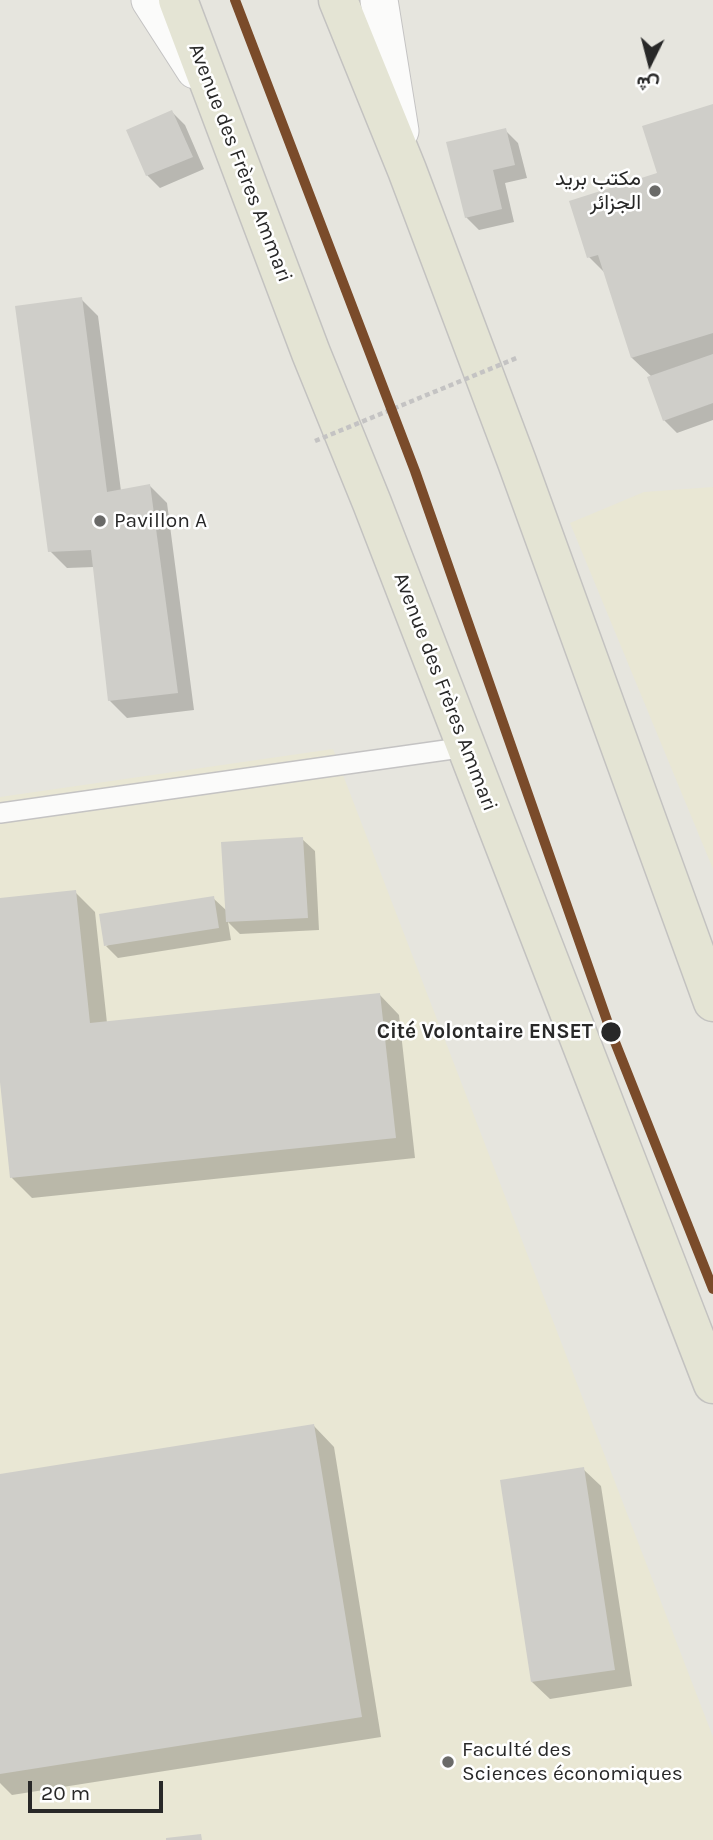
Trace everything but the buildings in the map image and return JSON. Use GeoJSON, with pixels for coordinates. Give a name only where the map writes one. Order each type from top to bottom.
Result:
{"type":"FeatureCollection","features":[{"type":"Feature","properties":{"kind":"main road","name":"Avenue des Frères Ammari"},"geometry":{"type":"LineString","coordinates":[[178,0],[311,353],[377,516],[713,1384]]}},
{"type":"Feature","properties":{"kind":"main road"},"geometry":{"type":"LineString","coordinates":[[338,0],[407,170],[522,475],[713,1002]]}},
{"type":"Feature","properties":{"kind":"street"},"geometry":{"type":"LineString","coordinates":[[150,0],[219,108]]}},
{"type":"Feature","properties":{"kind":"street"},"geometry":{"type":"LineString","coordinates":[[379,0],[407,170]]}},
{"type":"Feature","properties":{"kind":"lane"},"geometry":{"type":"LineString","coordinates":[[0,813],[467,747]]}},
{"type":"Feature","properties":{"kind":"path"},"geometry":{"type":"LineString","coordinates":[[315,441],[519,357]]}},
{"type":"Feature","properties":{"kind":"shaded area"},"geometry":{"type":"Polygon","coordinates":[[[713,487],[713,869],[570,523],[644,492],[713,487]]]}},
{"type":"Feature","properties":{"kind":"shaded area"},"geometry":{"type":"Polygon","coordinates":[[[333,749],[713,1737],[713,1840],[0,1840],[0,797],[333,749]]]}},
{"type":"Feature","properties":{"kind":"transit line"},"geometry":{"type":"LineString","coordinates":[[235,0],[415,471],[611,1032],[713,1289]]}},
{"type":"Feature","properties":{"kind":"place","name":"مكتب بريد الجزائر"},"geometry":{"type":"Point","coordinates":[655,191]}},
{"type":"Feature","properties":{"kind":"place","name":"Pavillon A"},"geometry":{"type":"Point","coordinates":[100,521]}},
{"type":"Feature","properties":{"kind":"place","name":"Cité Volontaire ENSET"},"geometry":{"type":"Point","coordinates":[611,1032]}},
{"type":"Feature","properties":{"kind":"place","name":"Faculté des Sciences économiques"},"geometry":{"type":"Point","coordinates":[448,1762]}}]}
